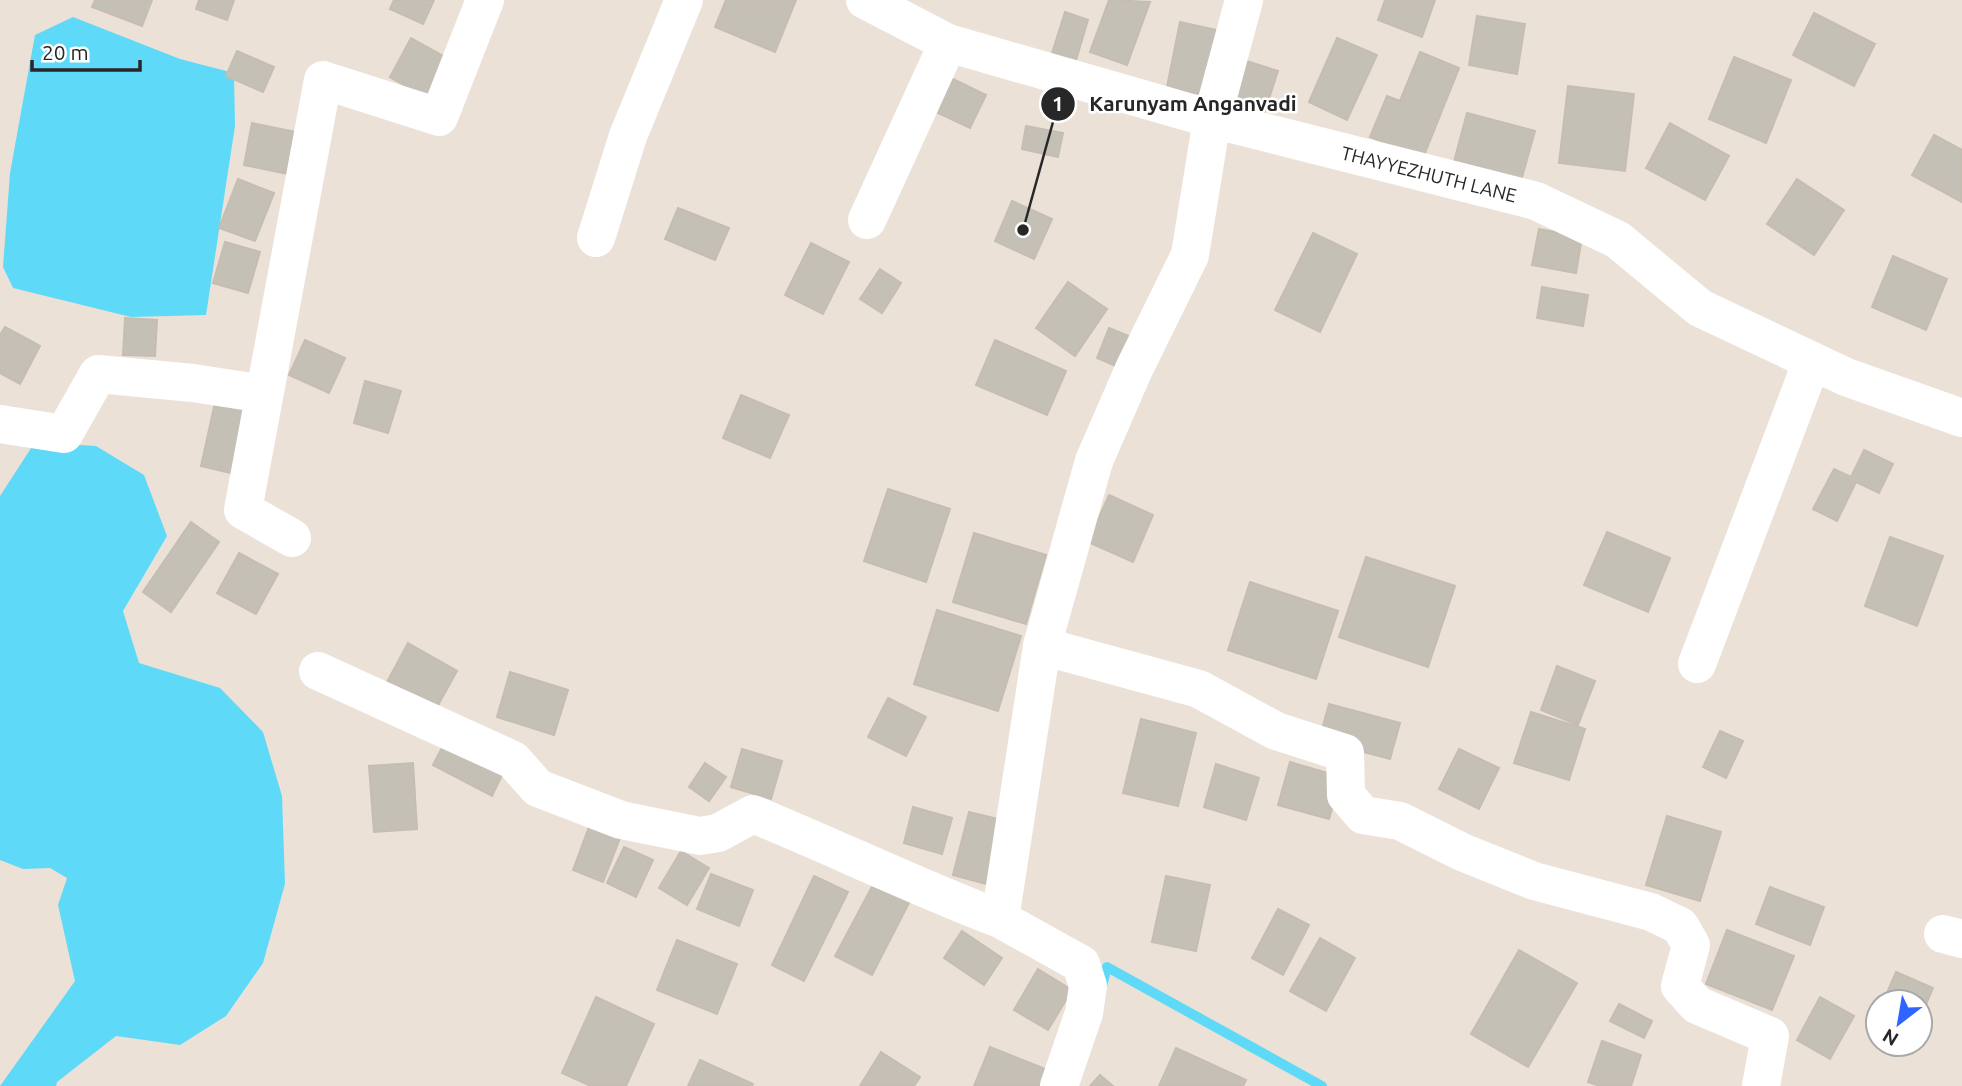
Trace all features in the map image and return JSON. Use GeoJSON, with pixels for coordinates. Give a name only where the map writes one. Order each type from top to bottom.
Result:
{"type":"FeatureCollection","features":[{"type":"Feature","properties":{"kind":"street"},"geometry":{"type":"LineString","coordinates":[[292,538],[243,510],[323,80],[439,117],[485,0]]}},
{"type":"Feature","properties":{"kind":"street"},"geometry":{"type":"LineString","coordinates":[[596,238],[628,136],[684,0]]}},
{"type":"Feature","properties":{"kind":"street","name":"THAYYEZHUTH LANE"},"geometry":{"type":"LineString","coordinates":[[865,0],[948,43],[1212,119],[1536,201],[1618,240],[1700,308],[1846,377],[1962,418]]}},
{"type":"Feature","properties":{"kind":"street"},"geometry":{"type":"LineString","coordinates":[[1000,919],[1042,646],[1094,461],[1134,369],[1190,255],[1212,119],[1244,0]]}},
{"type":"Feature","properties":{"kind":"street"},"geometry":{"type":"LineString","coordinates":[[867,220],[948,43]]}},
{"type":"Feature","properties":{"kind":"street"},"geometry":{"type":"LineString","coordinates":[[1697,664],[1812,361]]}},
{"type":"Feature","properties":{"kind":"street"},"geometry":{"type":"LineString","coordinates":[[0,424],[64,434],[98,373],[264,394]]}},
{"type":"Feature","properties":{"kind":"street"},"geometry":{"type":"LineString","coordinates":[[1042,646],[1199,689],[1276,731],[1345,753],[1346,795],[1363,814],[1399,821],[1462,852],[1534,881],[1651,912],[1680,926],[1691,945],[1680,986],[1697,1005],[1770,1036],[1761,1086]]}},
{"type":"Feature","properties":{"kind":"street"},"geometry":{"type":"LineString","coordinates":[[318,671],[513,760],[538,788],[621,820],[700,836],[718,833],[753,814],[818,841],[901,881],[1000,919],[1081,964],[1088,986],[1084,1013],[1059,1086]]}},
{"type":"Feature","properties":{"kind":"water"},"geometry":{"type":"Polygon","coordinates":[[[73,17],[180,59],[234,73],[235,126],[206,315],[131,317],[13,288],[3,267],[10,173],[35,35],[73,17]]]}},
{"type":"Feature","properties":{"kind":"water"},"geometry":{"type":"Polygon","coordinates":[[[35,442],[96,446],[144,475],[167,536],[123,611],[139,663],[220,688],[263,732],[282,796],[285,884],[263,963],[226,1016],[180,1045],[116,1036],[57,1082],[56,1086],[0,1086],[75,981],[58,905],[67,878],[50,868],[23,869],[0,860],[0,496],[35,442]]]}},
{"type":"Feature","properties":{"kind":"building"},"geometry":{"type":"Polygon","coordinates":[[[95,0],[152,0],[142,26],[92,7],[95,0]]]}},
{"type":"Feature","properties":{"kind":"building"},"geometry":{"type":"Polygon","coordinates":[[[199,0],[234,0],[227,20],[196,9],[199,0]]]}},
{"type":"Feature","properties":{"kind":"building"},"geometry":{"type":"Polygon","coordinates":[[[394,0],[434,0],[423,24],[390,9],[394,0]]]}},
{"type":"Feature","properties":{"kind":"building"},"geometry":{"type":"Polygon","coordinates":[[[726,0],[796,0],[775,52],[715,27],[726,0]]]}},
{"type":"Feature","properties":{"kind":"building"},"geometry":{"type":"Polygon","coordinates":[[[1109,0],[1150,2],[1127,65],[1090,52],[1109,0]]]}},
{"type":"Feature","properties":{"kind":"building"},"geometry":{"type":"Polygon","coordinates":[[[1385,0],[1435,0],[1422,37],[1378,20],[1385,0]]]}},
{"type":"Feature","properties":{"kind":"building"},"geometry":{"type":"Polygon","coordinates":[[[1065,12],[1088,20],[1076,60],[1052,53],[1065,12]]]}},
{"type":"Feature","properties":{"kind":"building"},"geometry":{"type":"Polygon","coordinates":[[[1814,13],[1875,44],[1854,86],[1793,55],[1814,13]]]}},
{"type":"Feature","properties":{"kind":"building"},"geometry":{"type":"Polygon","coordinates":[[[1477,16],[1525,24],[1517,74],[1469,65],[1477,16]]]}},
{"type":"Feature","properties":{"kind":"building"},"geometry":{"type":"Polygon","coordinates":[[[1180,22],[1221,31],[1207,96],[1167,87],[1180,22]]]}},
{"type":"Feature","properties":{"kind":"building"},"geometry":{"type":"Polygon","coordinates":[[[411,38],[454,62],[432,101],[390,77],[411,38]]]}},
{"type":"Feature","properties":{"kind":"building"},"geometry":{"type":"Polygon","coordinates":[[[1337,38],[1377,55],[1347,120],[1309,102],[1337,38]]]}},
{"type":"Feature","properties":{"kind":"building"},"geometry":{"type":"Polygon","coordinates":[[[237,51],[274,67],[263,92],[226,76],[237,51]]]}},
{"type":"Feature","properties":{"kind":"building"},"geometry":{"type":"Polygon","coordinates":[[[1420,52],[1459,68],[1423,158],[1370,137],[1387,96],[1400,101],[1420,52]]]}},
{"type":"Feature","properties":{"kind":"building"},"geometry":{"type":"Polygon","coordinates":[[[1734,57],[1791,80],[1766,143],[1709,119],[1734,57]]]}},
{"type":"Feature","properties":{"kind":"building"},"geometry":{"type":"Polygon","coordinates":[[[1237,58],[1278,71],[1263,117],[1222,103],[1237,58]]]}},
{"type":"Feature","properties":{"kind":"building"},"geometry":{"type":"Polygon","coordinates":[[[953,79],[986,95],[970,128],[936,112],[953,79]]]}},
{"type":"Feature","properties":{"kind":"building"},"geometry":{"type":"Polygon","coordinates":[[[1568,86],[1634,94],[1625,171],[1559,163],[1568,86]]]}},
{"type":"Feature","properties":{"kind":"building"},"geometry":{"type":"Polygon","coordinates":[[[1467,113],[1535,131],[1519,188],[1452,169],[1467,113]]]}},
{"type":"Feature","properties":{"kind":"building"},"geometry":{"type":"Polygon","coordinates":[[[252,123],[296,132],[288,174],[244,165],[252,123]]]}},
{"type":"Feature","properties":{"kind":"building"},"geometry":{"type":"Polygon","coordinates":[[[1670,123],[1729,156],[1705,200],[1646,168],[1670,123]]]}},
{"type":"Feature","properties":{"kind":"building"},"geometry":{"type":"Polygon","coordinates":[[[1026,126],[1063,133],[1058,157],[1022,149],[1026,126]]]}},
{"type":"Feature","properties":{"kind":"building"},"geometry":{"type":"Polygon","coordinates":[[[1934,135],[1962,150],[1962,202],[1912,175],[1934,135]]]}},
{"type":"Feature","properties":{"kind":"building"},"geometry":{"type":"Polygon","coordinates":[[[238,179],[274,193],[255,241],[219,228],[238,179]]]}},
{"type":"Feature","properties":{"kind":"building"},"geometry":{"type":"Polygon","coordinates":[[[1797,179],[1844,210],[1814,255],[1767,224],[1797,179]]]}},
{"type":"Feature","properties":{"kind":"building"},"geometry":{"type":"Polygon","coordinates":[[[1012,201],[1052,219],[1034,259],[995,241],[1012,201]]]}},
{"type":"Feature","properties":{"kind":"building"},"geometry":{"type":"Polygon","coordinates":[[[678,208],[729,228],[715,260],[665,239],[678,208]]]}},
{"type":"Feature","properties":{"kind":"building"},"geometry":{"type":"Polygon","coordinates":[[[1539,229],[1582,237],[1576,273],[1532,265],[1539,229]]]}},
{"type":"Feature","properties":{"kind":"building"},"geometry":{"type":"Polygon","coordinates":[[[1313,233],[1357,254],[1320,332],[1275,310],[1313,233]]]}},
{"type":"Feature","properties":{"kind":"building"},"geometry":{"type":"Polygon","coordinates":[[[225,242],[260,252],[248,293],[213,283],[225,242]]]}},
{"type":"Feature","properties":{"kind":"building"},"geometry":{"type":"Polygon","coordinates":[[[811,243],[849,262],[823,314],[785,295],[811,243]]]}},
{"type":"Feature","properties":{"kind":"building"},"geometry":{"type":"Polygon","coordinates":[[[1893,256],[1947,279],[1926,330],[1872,307],[1893,256]]]}},
{"type":"Feature","properties":{"kind":"building"},"geometry":{"type":"Polygon","coordinates":[[[880,269],[901,283],[882,313],[860,299],[880,269]]]}},
{"type":"Feature","properties":{"kind":"building"},"geometry":{"type":"Polygon","coordinates":[[[1068,282],[1107,309],[1075,356],[1036,328],[1068,282]]]}},
{"type":"Feature","properties":{"kind":"building"},"geometry":{"type":"Polygon","coordinates":[[[1542,287],[1588,295],[1583,326],[1537,318],[1542,287]]]}},
{"type":"Feature","properties":{"kind":"building"},"geometry":{"type":"Polygon","coordinates":[[[125,318],[157,320],[155,356],[123,355],[125,318]]]}},
{"type":"Feature","properties":{"kind":"building"},"geometry":{"type":"Polygon","coordinates":[[[5,327],[40,346],[20,384],[0,373],[0,335],[5,327]]]}},
{"type":"Feature","properties":{"kind":"building"},"geometry":{"type":"Polygon","coordinates":[[[1109,328],[1131,337],[1118,367],[1097,358],[1109,328]]]}},
{"type":"Feature","properties":{"kind":"building"},"geometry":{"type":"Polygon","coordinates":[[[305,340],[345,358],[329,393],[289,375],[305,340]]]}},
{"type":"Feature","properties":{"kind":"building"},"geometry":{"type":"Polygon","coordinates":[[[995,340],[1066,371],[1047,415],[976,385],[995,340]]]}},
{"type":"Feature","properties":{"kind":"building"},"geometry":{"type":"Polygon","coordinates":[[[365,381],[401,391],[388,433],[354,423],[365,381]]]}},
{"type":"Feature","properties":{"kind":"building"},"geometry":{"type":"Polygon","coordinates":[[[741,395],[789,415],[770,458],[723,438],[741,395]]]}},
{"type":"Feature","properties":{"kind":"building"},"geometry":{"type":"Polygon","coordinates":[[[216,398],[255,407],[239,475],[201,466],[216,398]]]}},
{"type":"Feature","properties":{"kind":"building"},"geometry":{"type":"Polygon","coordinates":[[[1864,450],[1893,464],[1879,493],[1856,482],[1837,521],[1813,509],[1834,469],[1851,477],[1864,450]]]}},
{"type":"Feature","properties":{"kind":"building"},"geometry":{"type":"Polygon","coordinates":[[[888,489],[950,509],[926,582],[864,561],[888,489]]]}},
{"type":"Feature","properties":{"kind":"building"},"geometry":{"type":"Polygon","coordinates":[[[1109,495],[1153,515],[1133,562],[1088,542],[1109,495]]]}},
{"type":"Feature","properties":{"kind":"building"},"geometry":{"type":"Polygon","coordinates":[[[191,522],[219,542],[171,612],[143,592],[191,522]]]}},
{"type":"Feature","properties":{"kind":"building"},"geometry":{"type":"Polygon","coordinates":[[[1607,532],[1670,558],[1648,612],[1584,585],[1607,532]]]}},
{"type":"Feature","properties":{"kind":"building"},"geometry":{"type":"Polygon","coordinates":[[[974,533],[1046,555],[1026,624],[953,602],[974,533]]]}},
{"type":"Feature","properties":{"kind":"building"},"geometry":{"type":"Polygon","coordinates":[[[1890,537],[1943,556],[1917,626],[1865,606],[1890,537]]]}},
{"type":"Feature","properties":{"kind":"building"},"geometry":{"type":"Polygon","coordinates":[[[239,553],[278,574],[256,614],[217,593],[239,553]]]}},
{"type":"Feature","properties":{"kind":"building"},"geometry":{"type":"Polygon","coordinates":[[[1366,557],[1455,586],[1428,667],[1339,637],[1366,557]]]}},
{"type":"Feature","properties":{"kind":"building"},"geometry":{"type":"Polygon","coordinates":[[[1250,582],[1338,611],[1316,679],[1228,650],[1250,582]]]}},
{"type":"Feature","properties":{"kind":"building"},"geometry":{"type":"Polygon","coordinates":[[[937,610],[1021,636],[998,711],[914,684],[937,610]]]}},
{"type":"Feature","properties":{"kind":"building"},"geometry":{"type":"Polygon","coordinates":[[[408,643],[457,671],[436,709],[387,682],[408,643]]]}},
{"type":"Feature","properties":{"kind":"building"},"geometry":{"type":"Polygon","coordinates":[[[1557,666],[1595,681],[1578,725],[1541,710],[1557,666]]]}},
{"type":"Feature","properties":{"kind":"building"},"geometry":{"type":"Polygon","coordinates":[[[510,672],[568,690],[554,735],[497,717],[510,672]]]}},
{"type":"Feature","properties":{"kind":"building"},"geometry":{"type":"Polygon","coordinates":[[[888,698],[926,717],[906,756],[868,737],[888,698]]]}},
{"type":"Feature","properties":{"kind":"building"},"geometry":{"type":"Polygon","coordinates":[[[1329,704],[1400,723],[1390,759],[1319,740],[1329,704]]]}},
{"type":"Feature","properties":{"kind":"building"},"geometry":{"type":"Polygon","coordinates":[[[1531,712],[1585,729],[1569,780],[1514,763],[1531,712]]]}},
{"type":"Feature","properties":{"kind":"building"},"geometry":{"type":"Polygon","coordinates":[[[1141,719],[1196,733],[1178,806],[1123,793],[1141,719]]]}},
{"type":"Feature","properties":{"kind":"building"},"geometry":{"type":"Polygon","coordinates":[[[1720,731],[1743,741],[1726,778],[1703,767],[1720,731]]]}},
{"type":"Feature","properties":{"kind":"building"},"geometry":{"type":"Polygon","coordinates":[[[449,734],[507,765],[492,796],[433,765],[449,734]]]}},
{"type":"Feature","properties":{"kind":"building"},"geometry":{"type":"Polygon","coordinates":[[[742,749],[782,761],[771,799],[731,787],[742,749]]]}},
{"type":"Feature","properties":{"kind":"building"},"geometry":{"type":"Polygon","coordinates":[[[1459,749],[1499,768],[1479,809],[1439,789],[1459,749]]]}},
{"type":"Feature","properties":{"kind":"building"},"geometry":{"type":"Polygon","coordinates":[[[1290,762],[1341,777],[1329,819],[1278,805],[1290,762]]]}},
{"type":"Feature","properties":{"kind":"building"},"geometry":{"type":"Polygon","coordinates":[[[413,763],[417,829],[374,832],[369,766],[413,763]]]}},
{"type":"Feature","properties":{"kind":"building"},"geometry":{"type":"Polygon","coordinates":[[[705,763],[726,777],[709,801],[689,787],[705,763]]]}},
{"type":"Feature","properties":{"kind":"building"},"geometry":{"type":"Polygon","coordinates":[[[1216,764],[1259,778],[1246,820],[1204,807],[1216,764]]]}},
{"type":"Feature","properties":{"kind":"building"},"geometry":{"type":"Polygon","coordinates":[[[913,807],[952,818],[942,854],[904,843],[913,807]]]}},
{"type":"Feature","properties":{"kind":"building"},"geometry":{"type":"Polygon","coordinates":[[[969,812],[1006,821],[990,885],[953,875],[969,812]]]}},
{"type":"Feature","properties":{"kind":"building"},"geometry":{"type":"Polygon","coordinates":[[[1667,816],[1721,832],[1700,901],[1646,885],[1667,816]]]}},
{"type":"Feature","properties":{"kind":"building"},"geometry":{"type":"Polygon","coordinates":[[[589,827],[620,838],[603,882],[573,870],[589,827]]]}},
{"type":"Feature","properties":{"kind":"building"},"geometry":{"type":"Polygon","coordinates":[[[624,847],[653,860],[636,897],[607,883],[624,847]]]}},
{"type":"Feature","properties":{"kind":"building"},"geometry":{"type":"Polygon","coordinates":[[[681,851],[709,868],[687,905],[659,888],[681,851]]]}},
{"type":"Feature","properties":{"kind":"building"},"geometry":{"type":"Polygon","coordinates":[[[711,874],[753,890],[739,926],[697,909],[711,874]]]}},
{"type":"Feature","properties":{"kind":"building"},"geometry":{"type":"Polygon","coordinates":[[[814,876],[848,892],[804,981],[772,965],[814,876]]]}},
{"type":"Feature","properties":{"kind":"building"},"geometry":{"type":"Polygon","coordinates":[[[1166,876],[1210,885],[1196,951],[1152,942],[1166,876]]]}},
{"type":"Feature","properties":{"kind":"building"},"geometry":{"type":"Polygon","coordinates":[[[874,883],[910,901],[872,975],[835,956],[874,883]]]}},
{"type":"Feature","properties":{"kind":"building"},"geometry":{"type":"Polygon","coordinates":[[[1770,887],[1824,907],[1810,945],[1756,924],[1770,887]]]}},
{"type":"Feature","properties":{"kind":"building"},"geometry":{"type":"Polygon","coordinates":[[[1278,909],[1309,925],[1283,975],[1252,958],[1278,909]]]}},
{"type":"Feature","properties":{"kind":"building"},"geometry":{"type":"Polygon","coordinates":[[[1727,930],[1794,956],[1772,1010],[1706,984],[1727,930]]]}},
{"type":"Feature","properties":{"kind":"building"},"geometry":{"type":"Polygon","coordinates":[[[962,931],[1002,958],[984,985],[944,958],[962,931]]]}},
{"type":"Feature","properties":{"kind":"building"},"geometry":{"type":"Polygon","coordinates":[[[1320,938],[1355,958],[1326,1011],[1290,991],[1320,938]]]}},
{"type":"Feature","properties":{"kind":"building"},"geometry":{"type":"Polygon","coordinates":[[[677,940],[737,964],[717,1014],[657,990],[677,940]]]}},
{"type":"Feature","properties":{"kind":"building"},"geometry":{"type":"Polygon","coordinates":[[[1519,950],[1577,983],[1528,1067],[1471,1034],[1519,950]]]}},
{"type":"Feature","properties":{"kind":"building"},"geometry":{"type":"Polygon","coordinates":[[[1038,969],[1072,990],[1048,1030],[1014,1010],[1038,969]]]}},
{"type":"Feature","properties":{"kind":"building"},"geometry":{"type":"Polygon","coordinates":[[[1896,972],[1933,988],[1889,988],[1896,972]]]}},
{"type":"Feature","properties":{"kind":"building"},"geometry":{"type":"Polygon","coordinates":[[[596,997],[654,1024],[626,1086],[591,1086],[562,1073],[596,997]]]}},
{"type":"Feature","properties":{"kind":"building"},"geometry":{"type":"Polygon","coordinates":[[[1820,997],[1854,1016],[1830,1059],[1797,1040],[1820,997]]]}},
{"type":"Feature","properties":{"kind":"building"},"geometry":{"type":"Polygon","coordinates":[[[1619,1004],[1652,1021],[1644,1038],[1610,1021],[1619,1004]]]}},
{"type":"Feature","properties":{"kind":"building"},"geometry":{"type":"Polygon","coordinates":[[[1602,1041],[1641,1055],[1631,1086],[1600,1086],[1588,1082],[1602,1041]]]}},
{"type":"Feature","properties":{"kind":"building"},"geometry":{"type":"Polygon","coordinates":[[[990,1047],[1058,1074],[1053,1086],[974,1086],[990,1047]]]}},
{"type":"Feature","properties":{"kind":"building"},"geometry":{"type":"Polygon","coordinates":[[[1176,1048],[1246,1080],[1243,1086],[1159,1086],[1176,1048]]]}},
{"type":"Feature","properties":{"kind":"building"},"geometry":{"type":"Polygon","coordinates":[[[881,1052],[920,1077],[914,1086],[860,1086],[881,1052]]]}},
{"type":"Feature","properties":{"kind":"building"},"geometry":{"type":"Polygon","coordinates":[[[700,1060],[753,1084],[688,1086],[700,1060]]]}},
{"type":"Feature","properties":{"kind":"building"},"geometry":{"type":"Polygon","coordinates":[[[1100,1075],[1113,1086],[1090,1086],[1100,1075]]]}},
{"type":"Feature","properties":{"kind":"waterway"},"geometry":{"type":"LineString","coordinates":[[1102,986],[1107,967],[1322,1086]]}},
{"type":"Feature","properties":{"kind":"place","name":"Karunyam Anganvadi"},"geometry":{"type":"Point","coordinates":[1023,230]}}]}
